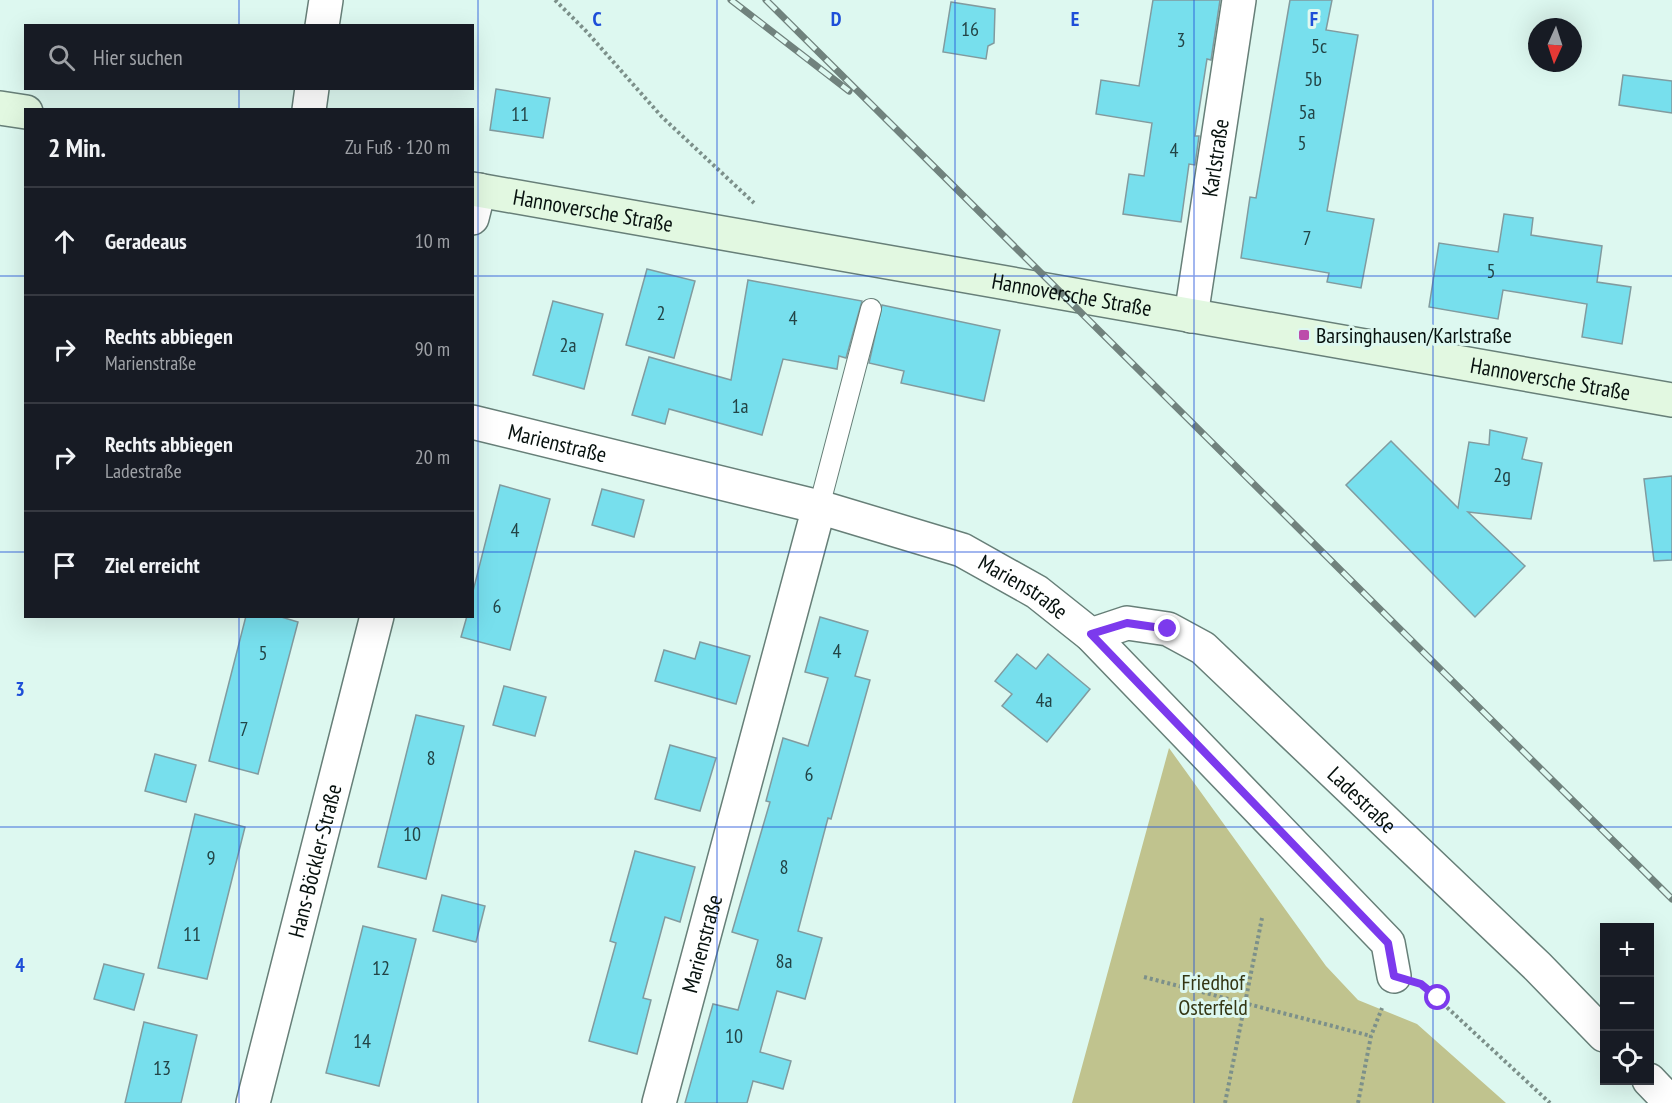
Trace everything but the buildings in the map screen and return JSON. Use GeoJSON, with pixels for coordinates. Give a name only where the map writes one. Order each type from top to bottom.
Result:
{"type":"FeatureCollection","features":[{"type":"Feature","properties":{"kind":"street"},"geometry":{"type":"LineString","coordinates":[[322,24],[326,0]]}},
{"type":"Feature","properties":{"kind":"street","name":"Karlstraße"},"geometry":{"type":"LineString","coordinates":[[1191,316],[1239,0]]}},
{"type":"Feature","properties":{"kind":"street"},"geometry":{"type":"LineString","coordinates":[[309,108],[312,90]]}},
{"type":"Feature","properties":{"kind":"street"},"geometry":{"type":"LineString","coordinates":[[0,108],[24,112]]}},
{"type":"Feature","properties":{"kind":"street","name":"Hannoversche Straße"},"geometry":{"type":"LineString","coordinates":[[475,200],[792,245],[1672,400]]}},
{"type":"Feature","properties":{"kind":"street","name":"Marienstraße"},"geometry":{"type":"LineString","coordinates":[[474,422],[819,507],[962,550],[1037,592],[1091,634],[1388,943],[1394,976]]}},
{"type":"Feature","properties":{"kind":"street","name":"Marienstraße"},"geometry":{"type":"LineString","coordinates":[[659,1103],[819,507]]}},
{"type":"Feature","properties":{"kind":"street","name":"Hans-Böckler-Straße"},"geometry":{"type":"LineString","coordinates":[[253,1103],[376,618]]}},
{"type":"Feature","properties":{"kind":"street","name":"Ladestraße"},"geometry":{"type":"LineString","coordinates":[[1091,634],[1127,623],[1168,629],[1203,648],[1538,967],[1601,1031]]}},
{"type":"Feature","properties":{"kind":"street"},"geometry":{"type":"LineString","coordinates":[[1654,1085],[1671,1103]]}},
{"type":"Feature","properties":{"kind":"lane"},"geometry":{"type":"LineString","coordinates":[[819,507],[871,309]]}},
{"type":"Feature","properties":{"kind":"path"},"geometry":{"type":"LineString","coordinates":[[555,0],[662,117],[760,209],[792,245]]}},
{"type":"Feature","properties":{"kind":"path"},"geometry":{"type":"LineString","coordinates":[[1225,1103],[1262,918]]}},
{"type":"Feature","properties":{"kind":"path"},"geometry":{"type":"LineString","coordinates":[[1358,1103],[1371,1036],[1394,976],[1421,984],[1550,1103]]}},
{"type":"Feature","properties":{"kind":"path"},"geometry":{"type":"LineString","coordinates":[[1144,977],[1371,1036]]}},
{"type":"Feature","properties":{"kind":"green space","name":"Friedhof Osterfeld"},"geometry":{"type":"Polygon","coordinates":[[[1169,748],[1326,966],[1358,1000],[1417,1024],[1506,1103],[1072,1103],[1169,748]]]}},
{"type":"Feature","properties":{"kind":"railway"},"geometry":{"type":"LineString","coordinates":[[731,0],[849,91]]}},
{"type":"Feature","properties":{"kind":"railway"},"geometry":{"type":"LineString","coordinates":[[766,0],[1672,899]]}},
{"type":"Feature","properties":{"kind":"place","name":"Barsinghausen/Karlstraße"},"geometry":{"type":"Point","coordinates":[1304,335]}},
{"type":"Feature","properties":{"kind":"route"},"geometry":{"type":"LineString","coordinates":[[1168,629],[1127,623],[1091,634],[1388,943],[1394,976],[1421,984],[1438,998]]}}]}
